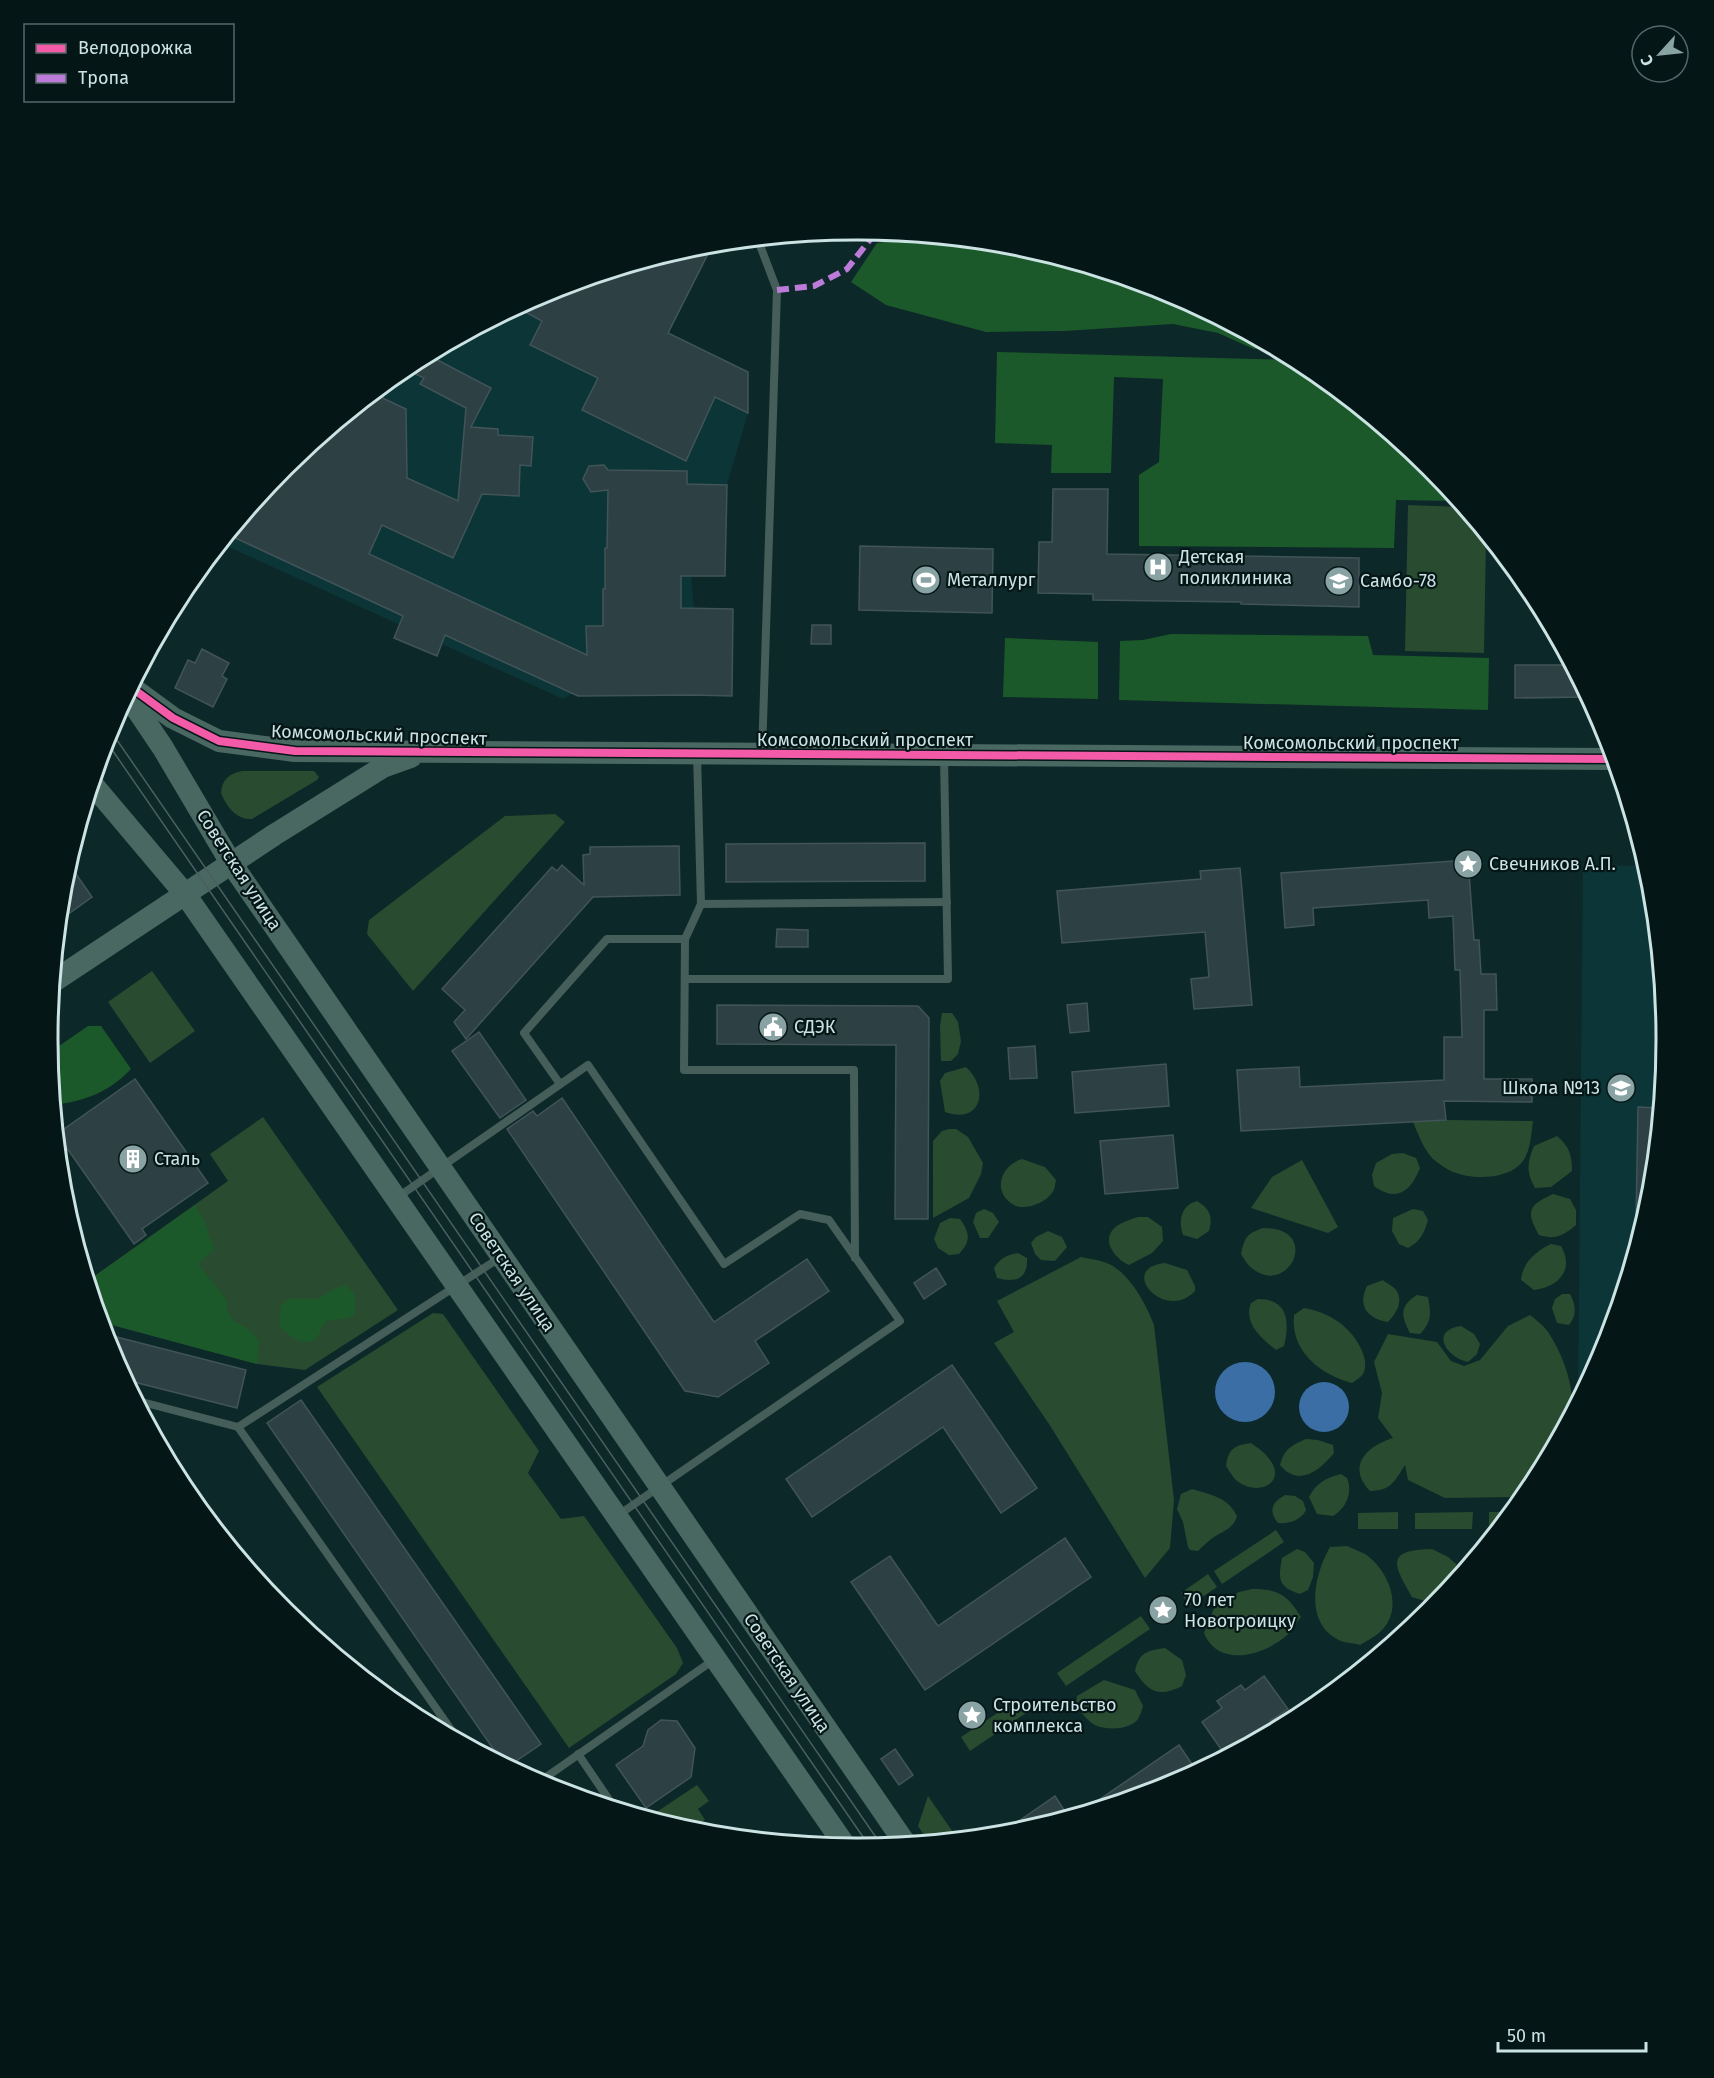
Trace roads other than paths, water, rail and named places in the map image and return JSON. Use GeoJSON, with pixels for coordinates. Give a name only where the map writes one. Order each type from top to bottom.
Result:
{"type":"FeatureCollection","features":[{"type":"Feature","properties":{"kind":"main road","name":"Комсомольский проспект"},"geometry":{"type":"LineString","coordinates":[[138,692],[173,718],[219,741],[295,751],[1605,759]]}},
{"type":"Feature","properties":{"kind":"main road","name":"Советская улица"},"geometry":{"type":"LineString","coordinates":[[133,703],[163,748],[231,863],[900,1836]]}},
{"type":"Feature","properties":{"kind":"main road","name":"Комсомольский проспект"},"geometry":{"type":"LineString","coordinates":[[61,976],[231,863],[383,767],[423,752]]}},
{"type":"Feature","properties":{"kind":"main road"},"geometry":{"type":"LineString","coordinates":[[98,791],[185,894],[839,1837]]}},
{"type":"Feature","properties":{"kind":"lane"},"geometry":{"type":"LineString","coordinates":[[760,246],[777,290],[762,754]]}},
{"type":"Feature","properties":{"kind":"lane"},"geometry":{"type":"LineString","coordinates":[[698,754],[700,904],[685,939],[684,1070],[854,1070],[855,1258]]}},
{"type":"Feature","properties":{"kind":"lane"},"geometry":{"type":"LineString","coordinates":[[685,979],[948,979],[944,756]]}},
{"type":"Feature","properties":{"kind":"lane"},"geometry":{"type":"LineString","coordinates":[[700,904],[947,902]]}},
{"type":"Feature","properties":{"kind":"lane"},"geometry":{"type":"LineString","coordinates":[[560,1084],[524,1033],[607,939],[685,939]]}},
{"type":"Feature","properties":{"kind":"lane"},"geometry":{"type":"LineString","coordinates":[[396,1198],[588,1065],[724,1264],[800,1214],[829,1220],[900,1321],[617,1516]]}},
{"type":"Feature","properties":{"kind":"lane"},"geometry":{"type":"LineString","coordinates":[[238,1427],[501,1257]]}},
{"type":"Feature","properties":{"kind":"lane"},"geometry":{"type":"LineString","coordinates":[[147,1403],[238,1427],[447,1724]]}},
{"type":"Feature","properties":{"kind":"lane"},"geometry":{"type":"LineString","coordinates":[[548,1776],[716,1659]]}},
{"type":"Feature","properties":{"kind":"lane"},"geometry":{"type":"LineString","coordinates":[[578,1754],[608,1797]]}},
{"type":"Feature","properties":{"kind":"water"},"geometry":{"type":"Polygon","coordinates":[[[1239,1362],[1251,1362],[1262,1367],[1270,1375],[1275,1392],[1273,1404],[1262,1417],[1251,1422],[1239,1422],[1228,1417],[1220,1409],[1215,1398],[1215,1386],[1220,1375],[1228,1367],[1239,1362]]]}},
{"type":"Feature","properties":{"kind":"water"},"geometry":{"type":"Polygon","coordinates":[[[1319,1382],[1329,1382],[1342,1389],[1349,1402],[1349,1412],[1342,1425],[1329,1432],[1319,1432],[1310,1428],[1303,1421],[1299,1412],[1299,1402],[1303,1393],[1310,1386],[1319,1382]]]}},
{"type":"Feature","properties":{"kind":"tram line"},"geometry":{"type":"LineString","coordinates":[[117,740],[876,1837]]}},
{"type":"Feature","properties":{"kind":"tram line"},"geometry":{"type":"LineString","coordinates":[[113,751],[864,1838]]}},
{"type":"Feature","properties":{"kind":"place","name":"Детская поликлиника"},"geometry":{"type":"Point","coordinates":[1158,567]}},
{"type":"Feature","properties":{"kind":"place","name":"Металлург"},"geometry":{"type":"Point","coordinates":[926,580]}},
{"type":"Feature","properties":{"kind":"place","name":"Самбо-78"},"geometry":{"type":"Point","coordinates":[1339,581]}},
{"type":"Feature","properties":{"kind":"place","name":"Свечников А.П."},"geometry":{"type":"Point","coordinates":[1468,864]}},
{"type":"Feature","properties":{"kind":"place","name":"СДЭК"},"geometry":{"type":"Point","coordinates":[773,1027]}},
{"type":"Feature","properties":{"kind":"place","name":"Школа №13"},"geometry":{"type":"Point","coordinates":[1621,1088]}},
{"type":"Feature","properties":{"kind":"place","name":"Сталь"},"geometry":{"type":"Point","coordinates":[133,1159]}},
{"type":"Feature","properties":{"kind":"place","name":"70 лет Новотроицку"},"geometry":{"type":"Point","coordinates":[1163,1610]}},
{"type":"Feature","properties":{"kind":"place","name":"Строительство комплекса"},"geometry":{"type":"Point","coordinates":[972,1715]}}]}
